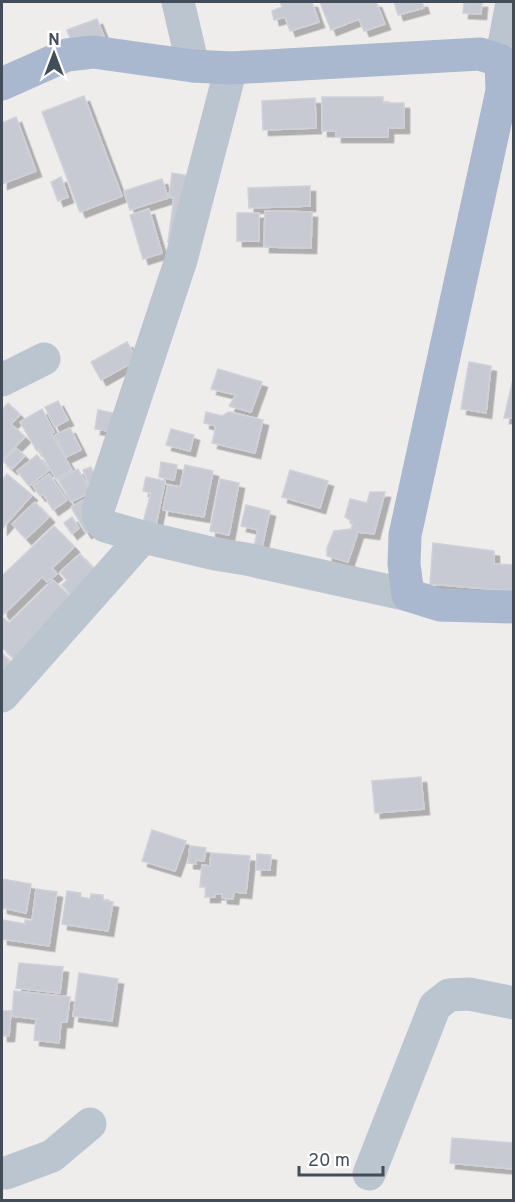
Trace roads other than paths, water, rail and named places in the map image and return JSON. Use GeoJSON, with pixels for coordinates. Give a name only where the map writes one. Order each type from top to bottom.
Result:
{"type":"FeatureCollection","features":[{"type":"Feature","properties":{"kind":"main road"},"geometry":{"type":"LineString","coordinates":[[2,84],[67,56],[93,52],[193,66],[231,68],[480,54],[501,61],[502,91],[405,535],[404,564],[408,595],[440,605],[513,607]]}},
{"type":"Feature","properties":{"kind":"street"},"geometry":{"type":"LineString","coordinates":[[178,2],[193,66]]}},
{"type":"Feature","properties":{"kind":"street"},"geometry":{"type":"LineString","coordinates":[[501,61],[512,2]]}},
{"type":"Feature","properties":{"kind":"street"},"geometry":{"type":"LineString","coordinates":[[231,68],[181,260],[98,510],[99,519],[105,526],[143,537],[408,595]]}},
{"type":"Feature","properties":{"kind":"street"},"geometry":{"type":"LineString","coordinates":[[2,380],[44,358]]}},
{"type":"Feature","properties":{"kind":"street"},"geometry":{"type":"LineString","coordinates":[[2,696],[143,537]]}},
{"type":"Feature","properties":{"kind":"street"},"geometry":{"type":"LineString","coordinates":[[369,1174],[435,1006],[449,995],[469,994],[513,1003]]}},
{"type":"Feature","properties":{"kind":"street"},"geometry":{"type":"LineString","coordinates":[[2,1173],[52,1156],[90,1124]]}}]}
